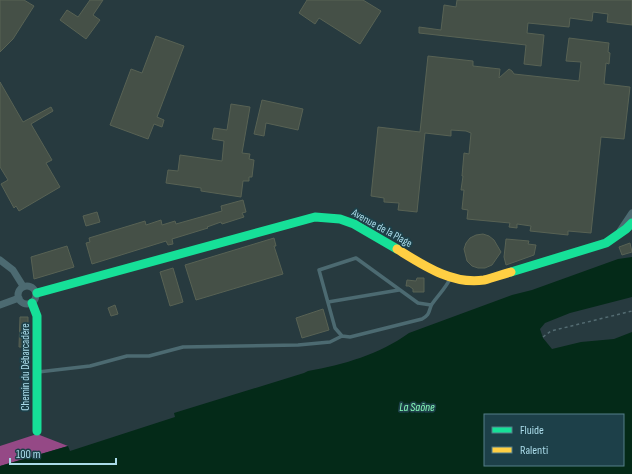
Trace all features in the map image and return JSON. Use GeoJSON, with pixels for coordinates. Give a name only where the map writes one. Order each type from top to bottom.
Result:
{"type":"FeatureCollection","features":[{"type":"Feature","properties":{"kind":"street","name":"Avenue de la Plage"},"geometry":{"type":"LineString","coordinates":[[618,235],[632,213]]}},
{"type":"Feature","properties":{"kind":"street","name":"Avenue de la Plage"},"geometry":{"type":"LineString","coordinates":[[37,293],[315,217],[340,219],[354,224],[434,271],[463,280],[484,280],[600,245],[606,243],[630,228]]}},
{"type":"Feature","properties":{"kind":"street"},"geometry":{"type":"LineString","coordinates":[[0,260],[13,270],[23,286]]}},
{"type":"Feature","properties":{"kind":"street"},"geometry":{"type":"LineString","coordinates":[[23,286],[33,287],[37,293],[36,299],[32,303],[23,303],[19,298],[18,292],[23,286]]}},
{"type":"Feature","properties":{"kind":"street"},"geometry":{"type":"LineString","coordinates":[[0,305],[19,298]]}},
{"type":"Feature","properties":{"kind":"street","name":"Chemin du Débarcadère"},"geometry":{"type":"LineString","coordinates":[[32,303],[36,316],[37,431]]}},
{"type":"Feature","properties":{"kind":"lane"},"geometry":{"type":"LineString","coordinates":[[342,336],[336,328],[320,270],[356,258],[418,303],[431,305]]}},
{"type":"Feature","properties":{"kind":"lane"},"geometry":{"type":"LineString","coordinates":[[37,372],[90,366],[127,356],[149,356],[183,346],[298,345],[330,342],[342,336],[350,337],[422,319],[430,313],[431,305],[446,288],[452,276]]}},
{"type":"Feature","properties":{"kind":"lane"},"geometry":{"type":"LineString","coordinates":[[328,302],[400,290]]}},
{"type":"Feature","properties":{"kind":"path"},"geometry":{"type":"LineString","coordinates":[[543,337],[550,331],[632,311]]}},
{"type":"Feature","properties":{"kind":"shaded area"},"geometry":{"type":"Polygon","coordinates":[[[37,434],[68,446],[0,466],[0,446],[37,434]]]}},
{"type":"Feature","properties":{"kind":"water","name":"La Saône"},"geometry":{"type":"Polygon","coordinates":[[[632,257],[632,297],[570,313],[545,323],[540,329],[543,338],[552,349],[581,342],[614,339],[632,332],[632,474],[0,474],[0,466],[68,446],[70,451],[175,417],[174,413],[308,371],[361,358],[386,347],[409,333],[512,295],[532,290],[618,259],[632,257]]]}},
{"type":"Feature","properties":{"kind":"building"},"geometry":{"type":"Polygon","coordinates":[[[0,0],[24,0],[34,6],[13,39],[0,52],[0,0]]]}},
{"type":"Feature","properties":{"kind":"building"},"geometry":{"type":"Polygon","coordinates":[[[90,0],[103,0],[93,15],[100,20],[86,39],[60,20],[67,10],[78,17],[90,0]]]}},
{"type":"Feature","properties":{"kind":"building"},"geometry":{"type":"Polygon","coordinates":[[[307,0],[363,0],[381,11],[360,44],[319,18],[315,24],[299,13],[307,0]]]}},
{"type":"Feature","properties":{"kind":"building"},"geometry":{"type":"Polygon","coordinates":[[[457,0],[632,0],[632,25],[607,22],[608,14],[593,12],[592,21],[570,18],[569,27],[528,23],[527,33],[544,35],[541,66],[524,64],[526,45],[419,33],[419,27],[441,30],[444,5],[456,7],[457,0]]]}},
{"type":"Feature","properties":{"kind":"building"},"geometry":{"type":"Polygon","coordinates":[[[156,36],[184,46],[157,117],[164,120],[162,127],[154,124],[148,139],[110,125],[131,69],[142,73],[156,36]]]}},
{"type":"Feature","properties":{"kind":"building"},"geometry":{"type":"Polygon","coordinates":[[[569,38],[609,43],[609,64],[606,63],[604,84],[630,87],[624,139],[601,137],[591,233],[568,231],[568,235],[530,231],[531,226],[517,224],[517,228],[509,227],[510,223],[467,219],[468,210],[462,209],[464,190],[461,190],[464,153],[469,154],[471,133],[466,131],[451,130],[451,136],[425,133],[417,212],[398,210],[399,203],[384,202],[384,198],[371,196],[378,127],[420,132],[428,56],[473,61],[473,66],[500,69],[499,78],[509,69],[514,74],[579,81],[581,62],[566,61],[569,38]]]}},
{"type":"Feature","properties":{"kind":"building"},"geometry":{"type":"Polygon","coordinates":[[[0,82],[23,122],[51,107],[53,111],[31,124],[52,160],[46,163],[60,187],[19,211],[16,206],[14,208],[1,184],[8,180],[0,167],[0,82]]]}},
{"type":"Feature","properties":{"kind":"building"},"geometry":{"type":"Polygon","coordinates":[[[262,100],[303,109],[298,130],[266,123],[264,136],[254,134],[262,100]]]}},
{"type":"Feature","properties":{"kind":"building"},"geometry":{"type":"Polygon","coordinates":[[[231,104],[250,107],[242,153],[250,154],[249,159],[254,160],[252,177],[249,177],[249,181],[243,181],[241,197],[201,191],[201,188],[166,183],[168,170],[178,171],[180,155],[222,161],[224,141],[212,139],[214,128],[227,130],[231,104]]]}},
{"type":"Feature","properties":{"kind":"building"},"geometry":{"type":"Polygon","coordinates":[[[243,200],[246,212],[242,213],[244,217],[222,224],[221,222],[207,227],[208,228],[172,239],[173,244],[168,245],[166,241],[92,264],[86,243],[90,242],[89,238],[145,221],[146,225],[161,220],[162,225],[175,221],[176,224],[222,211],[221,206],[243,200]]]}},
{"type":"Feature","properties":{"kind":"building"},"geometry":{"type":"Polygon","coordinates":[[[97,212],[100,222],[86,226],[83,216],[97,212]]]}},
{"type":"Feature","properties":{"kind":"building"},"geometry":{"type":"Polygon","coordinates":[[[483,234],[494,240],[501,252],[492,265],[485,268],[478,268],[472,266],[467,261],[464,249],[470,238],[483,234]]]}},
{"type":"Feature","properties":{"kind":"building"},"geometry":{"type":"Polygon","coordinates":[[[274,238],[276,246],[274,246],[283,274],[196,300],[185,265],[274,238]]]}},
{"type":"Feature","properties":{"kind":"building"},"geometry":{"type":"Polygon","coordinates":[[[506,239],[529,241],[528,244],[536,245],[534,255],[506,265],[504,257],[506,239]]]}},
{"type":"Feature","properties":{"kind":"building"},"geometry":{"type":"Polygon","coordinates":[[[630,243],[632,252],[622,255],[619,247],[630,243]]]}},
{"type":"Feature","properties":{"kind":"building"},"geometry":{"type":"Polygon","coordinates":[[[67,246],[74,267],[34,279],[31,257],[67,246]]]}},
{"type":"Feature","properties":{"kind":"building"},"geometry":{"type":"Polygon","coordinates":[[[173,268],[183,302],[170,306],[160,272],[173,268]]]}},
{"type":"Feature","properties":{"kind":"building"},"geometry":{"type":"Polygon","coordinates":[[[417,278],[424,278],[424,292],[413,292],[413,289],[406,286],[407,280],[416,281],[417,278]]]}},
{"type":"Feature","properties":{"kind":"building"},"geometry":{"type":"Polygon","coordinates":[[[115,305],[118,314],[111,316],[108,308],[115,305]]]}},
{"type":"Feature","properties":{"kind":"building"},"geometry":{"type":"Polygon","coordinates":[[[323,309],[329,330],[302,338],[296,318],[323,309]]]}},
{"type":"Feature","properties":{"kind":"building"},"geometry":{"type":"Polygon","coordinates":[[[20,317],[28,317],[28,347],[19,347],[20,317]]]}},
{"type":"Feature","properties":{"kind":"traffic: fast"},"geometry":{"type":"LineString","coordinates":[[37,293],[315,217],[340,219],[354,224],[397,249]]}},
{"type":"Feature","properties":{"kind":"traffic: fast"},"geometry":{"type":"LineString","coordinates":[[511,272],[606,243],[632,223]]}},
{"type":"Feature","properties":{"kind":"traffic: fast"},"geometry":{"type":"LineString","coordinates":[[32,303],[37,316],[37,431]]}},
{"type":"Feature","properties":{"kind":"traffic: slow"},"geometry":{"type":"LineString","coordinates":[[397,249],[438,272],[461,280],[484,280],[511,272]]}}]}
